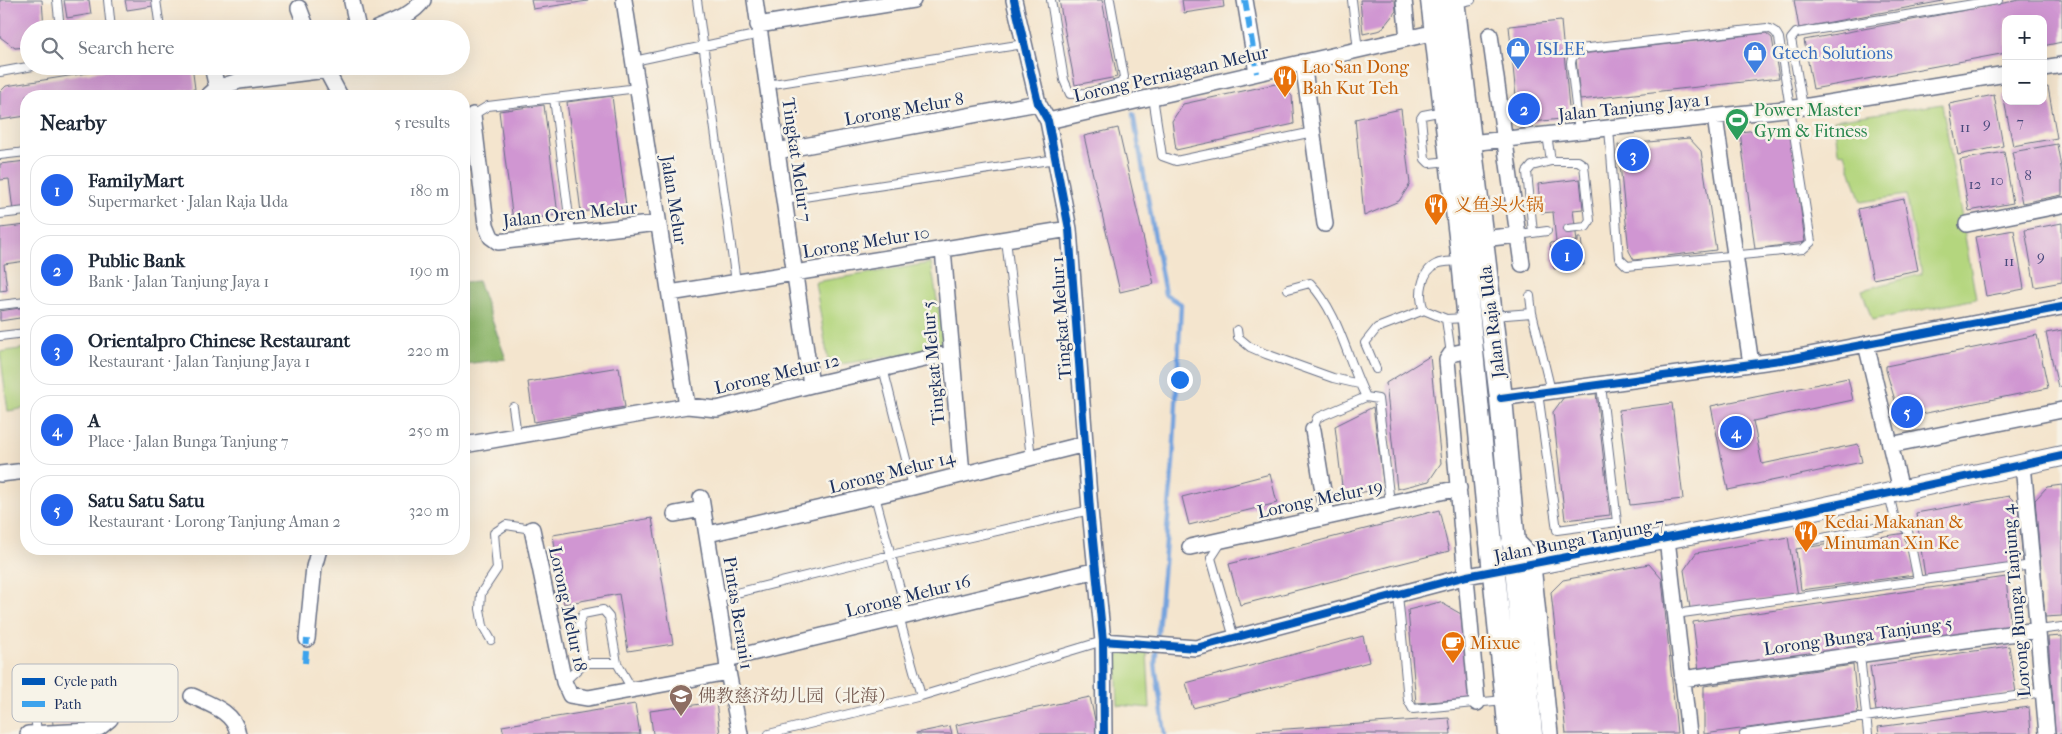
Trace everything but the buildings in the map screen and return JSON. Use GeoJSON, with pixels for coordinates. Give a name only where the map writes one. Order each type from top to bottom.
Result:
{"type":"FeatureCollection","features":[{"type":"Feature","properties":{"kind":"main road","name":"Jalan Raja Uda"},"geometry":{"type":"LineString","coordinates":[[1452,1],[1436,32],[1468,318],[1456,354],[1523,566],[1509,614],[1506,700],[1510,734]]}},
{"type":"Feature","properties":{"kind":"main road","name":"Jalan Raja Uda"},"geometry":{"type":"LineString","coordinates":[[1452,1],[1501,398],[1513,542],[1523,566]]}},
{"type":"Feature","properties":{"kind":"main road"},"geometry":{"type":"LineString","coordinates":[[1513,542],[1528,556],[1523,566]]}},
{"type":"Feature","properties":{"kind":"main road","name":"Jalan Raja Uda"},"geometry":{"type":"LineString","coordinates":[[1509,614],[1531,734]]}},
{"type":"Feature","properties":{"kind":"street"},"geometry":{"type":"LineString","coordinates":[[396,20],[419,7],[423,0]]}},
{"type":"Feature","properties":{"kind":"street","name":"Jalan Melur"},"geometry":{"type":"LineString","coordinates":[[624,0],[687,406]]}},
{"type":"Feature","properties":{"kind":"street","name":"Tingkat Melur 7"},"geometry":{"type":"LineString","coordinates":[[755,0],[811,385]]}},
{"type":"Feature","properties":{"kind":"street"},"geometry":{"type":"LineString","coordinates":[[759,30],[913,0]]}},
{"type":"Feature","properties":{"kind":"street","name":"Tingkat Melur 1"},"geometry":{"type":"LineString","coordinates":[[1014,0],[1038,103],[1048,121],[1069,229],[1090,510],[1103,641],[1104,734]]}},
{"type":"Feature","properties":{"kind":"street"},"geometry":{"type":"LineString","coordinates":[[1245,0],[1257,73]]}},
{"type":"Feature","properties":{"kind":"street"},"geometry":{"type":"LineString","coordinates":[[1404,0],[1408,38]]}},
{"type":"Feature","properties":{"kind":"street"},"geometry":{"type":"LineString","coordinates":[[352,2],[356,20]]}},
{"type":"Feature","properties":{"kind":"street"},"geometry":{"type":"LineString","coordinates":[[299,8],[304,20]]}},
{"type":"Feature","properties":{"kind":"street","name":"Lorong Perniagaan Melur"},"geometry":{"type":"LineString","coordinates":[[1048,121],[1436,32]]}},
{"type":"Feature","properties":{"kind":"street"},"geometry":{"type":"LineString","coordinates":[[1490,35],[1505,140],[1526,234],[1522,264]]}},
{"type":"Feature","properties":{"kind":"street"},"geometry":{"type":"LineString","coordinates":[[1303,62],[1325,224]]}},
{"type":"Feature","properties":{"kind":"street"},"geometry":{"type":"LineString","coordinates":[[2047,67],[2062,65]]}},
{"type":"Feature","properties":{"kind":"street"},"geometry":{"type":"LineString","coordinates":[[212,75],[212,90]]}},
{"type":"Feature","properties":{"kind":"street"},"geometry":{"type":"LineString","coordinates":[[217,90],[239,81],[280,75]]}},
{"type":"Feature","properties":{"kind":"street"},"geometry":{"type":"LineString","coordinates":[[331,75],[337,90]]}},
{"type":"Feature","properties":{"kind":"street","name":"Jalan Tanjung Jaya 1"},"geometry":{"type":"LineString","coordinates":[[1470,143],[1797,108],[2002,75]]}},
{"type":"Feature","properties":{"kind":"street","name":"Lorong Melur 8"},"geometry":{"type":"LineString","coordinates":[[777,151],[1038,103]]}},
{"type":"Feature","properties":{"kind":"street","name":"Jalan Oren Melur"},"geometry":{"type":"LineString","coordinates":[[473,115],[486,225],[491,237],[498,242],[658,224]]}},
{"type":"Feature","properties":{"kind":"street"},"geometry":{"type":"LineString","coordinates":[[1715,117],[1751,364]]}},
{"type":"Feature","properties":{"kind":"street"},"geometry":{"type":"LineString","coordinates":[[1967,224],[2062,205]]}},
{"type":"Feature","properties":{"kind":"street","name":"Lorong Melur 10"},"geometry":{"type":"LineString","coordinates":[[670,293],[1069,229]]}},
{"type":"Feature","properties":{"kind":"street"},"geometry":{"type":"LineString","coordinates":[[1482,239],[1526,234]]}},
{"type":"Feature","properties":{"kind":"street","name":"Tingkat Melur 5"},"geometry":{"type":"LineString","coordinates":[[943,249],[962,474]]}},
{"type":"Feature","properties":{"kind":"street"},"geometry":{"type":"LineString","coordinates":[[1501,398],[1751,364],[2062,307]]}},
{"type":"Feature","properties":{"kind":"street"},"geometry":{"type":"LineString","coordinates":[[1866,344],[1890,445],[1895,491]]}},
{"type":"Feature","properties":{"kind":"street","name":"Lorong Melur 12"},"geometry":{"type":"LineString","coordinates":[[470,444],[687,406],[717,409],[883,368],[951,354]]}},
{"type":"Feature","properties":{"kind":"street","name":"Jalan Raja Uda"},"geometry":{"type":"LineString","coordinates":[[1456,354],[1459,488],[1477,703]]}},
{"type":"Feature","properties":{"kind":"street"},"geometry":{"type":"LineString","coordinates":[[1890,445],[2062,410]]}},
{"type":"Feature","properties":{"kind":"street"},"geometry":{"type":"LineString","coordinates":[[1313,430],[1327,516]]}},
{"type":"Feature","properties":{"kind":"street","name":"Lorong Melur 14"},"geometry":{"type":"LineString","coordinates":[[708,534],[913,487],[1085,444]]}},
{"type":"Feature","properties":{"kind":"street","name":"Jalan Bunga Tanjung 7"},"geometry":{"type":"LineString","coordinates":[[1103,641],[1149,646],[1196,648],[1467,576],[1797,513],[2062,456]]}},
{"type":"Feature","properties":{"kind":"street","name":"Lorong Bunga Tanjung 4"},"geometry":{"type":"LineString","coordinates":[[2022,464],[2047,734]]}},
{"type":"Feature","properties":{"kind":"street"},"geometry":{"type":"LineString","coordinates":[[0,474],[20,472]]}},
{"type":"Feature","properties":{"kind":"street","name":"Lorong Melur 19"},"geometry":{"type":"LineString","coordinates":[[1190,547],[1459,488]]}},
{"type":"Feature","properties":{"kind":"street","name":"Pintas Berani 1"},"geometry":{"type":"LineString","coordinates":[[675,514],[701,504],[708,534],[716,598],[740,734]]}},
{"type":"Feature","properties":{"kind":"street","name":"Lorong Melur 18"},"geometry":{"type":"LineString","coordinates":[[532,529],[567,688]]}},
{"type":"Feature","properties":{"kind":"street"},"geometry":{"type":"LineString","coordinates":[[1667,538],[1689,734]]}},
{"type":"Feature","properties":{"kind":"street"},"geometry":{"type":"LineString","coordinates":[[307,639],[314,567],[317,555]]}},
{"type":"Feature","properties":{"kind":"street"},"geometry":{"type":"LineString","coordinates":[[1523,566],[1550,734]]}},
{"type":"Feature","properties":{"kind":"street","name":"Lorong Melur 16"},"geometry":{"type":"LineString","coordinates":[[567,688],[588,698],[632,689],[728,665],[903,616],[1097,570]]}},
{"type":"Feature","properties":{"kind":"street","name":"Lorong Bunga Tanjung 5"},"geometry":{"type":"LineString","coordinates":[[1682,679],[2038,630]]}},
{"type":"Feature","properties":{"kind":"street"},"geometry":{"type":"LineString","coordinates":[[192,696],[224,712],[237,727],[238,734]]}},
{"type":"Feature","properties":{"kind":"street"},"geometry":{"type":"LineString","coordinates":[[33,734],[90,731],[99,728],[106,722]]}},
{"type":"Feature","properties":{"kind":"lane"},"geometry":{"type":"LineString","coordinates":[[57,0],[59,20]]}},
{"type":"Feature","properties":{"kind":"lane"},"geometry":{"type":"LineString","coordinates":[[108,0],[110,20]]}},
{"type":"Feature","properties":{"kind":"lane"},"geometry":{"type":"LineString","coordinates":[[156,0],[159,20]]}},
{"type":"Feature","properties":{"kind":"lane"},"geometry":{"type":"LineString","coordinates":[[698,0],[736,282]]}},
{"type":"Feature","properties":{"kind":"lane"},"geometry":{"type":"LineString","coordinates":[[1051,0],[1064,80],[1070,94],[1086,93],[1122,83],[1124,77],[1110,0]]}},
{"type":"Feature","properties":{"kind":"lane"},"geometry":{"type":"LineString","coordinates":[[1352,0],[1358,50]]}},
{"type":"Feature","properties":{"kind":"lane"},"geometry":{"type":"LineString","coordinates":[[1609,128],[1619,258],[1627,266],[1804,249],[1811,242],[1791,39],[1796,33],[1998,0]]}},
{"type":"Feature","properties":{"kind":"lane"},"geometry":{"type":"LineString","coordinates":[[1579,132],[1572,58],[1580,49],[1596,46],[1768,28],[1776,32],[1779,38],[1797,108]]}},
{"type":"Feature","properties":{"kind":"lane"},"geometry":{"type":"LineString","coordinates":[[634,61],[705,46],[759,30]]}},
{"type":"Feature","properties":{"kind":"lane"},"geometry":{"type":"LineString","coordinates":[[767,85],[1024,44]]}},
{"type":"Feature","properties":{"kind":"lane"},"geometry":{"type":"LineString","coordinates":[[0,72],[20,68]]}},
{"type":"Feature","properties":{"kind":"lane"},"geometry":{"type":"LineString","coordinates":[[473,115],[488,106],[638,88]]}},
{"type":"Feature","properties":{"kind":"lane"},"geometry":{"type":"LineString","coordinates":[[1086,93],[1091,111]]}},
{"type":"Feature","properties":{"kind":"lane"},"geometry":{"type":"LineString","coordinates":[[1153,97],[1162,156],[1176,161],[1313,132]]}},
{"type":"Feature","properties":{"kind":"lane"},"geometry":{"type":"LineString","coordinates":[[554,98],[571,233]]}},
{"type":"Feature","properties":{"kind":"lane"},"geometry":{"type":"LineString","coordinates":[[1547,135],[1551,161]]}},
{"type":"Feature","properties":{"kind":"lane"},"geometry":{"type":"LineString","coordinates":[[0,155],[20,153]]}},
{"type":"Feature","properties":{"kind":"lane"},"geometry":{"type":"LineString","coordinates":[[784,200],[1056,159]]}},
{"type":"Feature","properties":{"kind":"lane"},"geometry":{"type":"LineString","coordinates":[[1547,231],[1526,234],[1527,172],[1532,166],[1551,161],[1578,161],[1584,165],[1590,221],[1586,227],[1568,229]]}},
{"type":"Feature","properties":{"kind":"lane"},"geometry":{"type":"LineString","coordinates":[[0,214],[20,212]]}},
{"type":"Feature","properties":{"kind":"lane"},"geometry":{"type":"LineString","coordinates":[[1006,239],[1031,458]]}},
{"type":"Feature","properties":{"kind":"lane"},"geometry":{"type":"LineString","coordinates":[[1424,310],[1420,301],[1425,274],[1436,264],[1463,261]]}},
{"type":"Feature","properties":{"kind":"lane"},"geometry":{"type":"LineString","coordinates":[[1288,289],[1310,283],[1320,293],[1349,354],[1359,384],[1366,397]]}},
{"type":"Feature","properties":{"kind":"lane"},"geometry":{"type":"LineString","coordinates":[[1530,296],[1544,392],[1557,530],[1617,522],[1601,385]]}},
{"type":"Feature","properties":{"kind":"lane"},"geometry":{"type":"LineString","coordinates":[[0,305],[20,303]]}},
{"type":"Feature","properties":{"kind":"lane"},"geometry":{"type":"LineString","coordinates":[[1376,369],[1365,344],[1377,328],[1424,310],[1446,319],[1468,318]]}},
{"type":"Feature","properties":{"kind":"lane"},"geometry":{"type":"LineString","coordinates":[[1491,316],[1532,313]]}},
{"type":"Feature","properties":{"kind":"lane"},"geometry":{"type":"LineString","coordinates":[[1446,319],[1456,354]]}},
{"type":"Feature","properties":{"kind":"lane"},"geometry":{"type":"LineString","coordinates":[[1237,330],[1238,337],[1250,347],[1333,378],[1359,384]]}},
{"type":"Feature","properties":{"kind":"lane"},"geometry":{"type":"LineString","coordinates":[[0,336],[20,334]]}},
{"type":"Feature","properties":{"kind":"lane"},"geometry":{"type":"LineString","coordinates":[[883,368],[913,487]]}},
{"type":"Feature","properties":{"kind":"lane"},"geometry":{"type":"LineString","coordinates":[[1313,430],[1318,418],[1366,397],[1378,399],[1390,503]]}},
{"type":"Feature","properties":{"kind":"lane"},"geometry":{"type":"LineString","coordinates":[[513,407],[518,435]]}},
{"type":"Feature","properties":{"kind":"lane"},"geometry":{"type":"LineString","coordinates":[[1895,491],[1896,524]]}},
{"type":"Feature","properties":{"kind":"lane"},"geometry":{"type":"LineString","coordinates":[[875,496],[891,555],[921,696]]}},
{"type":"Feature","properties":{"kind":"lane"},"geometry":{"type":"LineString","coordinates":[[716,598],[891,555],[1090,510]]}},
{"type":"Feature","properties":{"kind":"lane"},"geometry":{"type":"LineString","coordinates":[[1797,513],[1802,538],[1807,541],[1896,524],[1903,526],[1908,532],[1918,580]]}},
{"type":"Feature","properties":{"kind":"lane"},"geometry":{"type":"LineString","coordinates":[[491,640],[483,626],[480,609],[481,592],[497,569],[494,534],[506,525],[532,529]]}},
{"type":"Feature","properties":{"kind":"lane"},"geometry":{"type":"LineString","coordinates":[[1223,539],[1211,558],[1234,638]]}},
{"type":"Feature","properties":{"kind":"lane"},"geometry":{"type":"LineString","coordinates":[[1675,614],[2032,565]]}},
{"type":"Feature","properties":{"kind":"lane"},"geometry":{"type":"LineString","coordinates":[[1398,595],[1408,700],[1413,710],[1506,700]]}},
{"type":"Feature","properties":{"kind":"lane"},"geometry":{"type":"LineString","coordinates":[[567,688],[584,663],[579,624],[583,614],[604,610],[609,618],[617,663],[632,689]]}},
{"type":"Feature","properties":{"kind":"lane"},"geometry":{"type":"LineString","coordinates":[[2038,630],[2062,627]]}},
{"type":"Feature","properties":{"kind":"lane"},"geometry":{"type":"LineString","coordinates":[[769,734],[921,696],[1103,641]]}},
{"type":"Feature","properties":{"kind":"lane"},"geometry":{"type":"LineString","coordinates":[[1860,655],[1868,734]]}},
{"type":"Feature","properties":{"kind":"lane"},"geometry":{"type":"LineString","coordinates":[[584,663],[617,663]]}},
{"type":"Feature","properties":{"kind":"lane"},"geometry":{"type":"LineString","coordinates":[[1744,734],[2044,692]]}},
{"type":"Feature","properties":{"kind":"green space"},"geometry":{"type":"Polygon","coordinates":[[[1942,104],[1976,299],[1872,320],[1862,290],[1922,274],[1906,195],[1861,202],[1845,153],[1838,152],[1834,120],[1942,104]]]}},
{"type":"Feature","properties":{"kind":"green space"},"geometry":{"type":"Polygon","coordinates":[[[931,263],[945,348],[829,366],[815,282],[931,263]]]}},
{"type":"Feature","properties":{"kind":"green space"},"geometry":{"type":"Polygon","coordinates":[[[478,281],[506,359],[470,363],[470,282],[478,281]]]}},
{"type":"Feature","properties":{"kind":"green space"},"geometry":{"type":"Polygon","coordinates":[[[20,349],[20,409],[8,411],[0,352],[20,349]]]}},
{"type":"Feature","properties":{"kind":"green space"},"geometry":{"type":"Polygon","coordinates":[[[1124,652],[1147,652],[1150,708],[1118,705],[1116,657],[1124,652]]]}},
{"type":"Feature","properties":{"kind":"waterway"},"geometry":{"type":"LineString","coordinates":[[1133,114],[1165,294],[1181,304],[1173,463],[1155,664],[1165,734]]}},
{"type":"Feature","properties":{"kind":"marked path"},"geometry":{"type":"LineString","coordinates":[[1245,0],[1257,73]]}},
{"type":"Feature","properties":{"kind":"marked path"},"geometry":{"type":"LineString","coordinates":[[305,663],[307,639]]}},
{"type":"Feature","properties":{"kind":"cycle path"},"geometry":{"type":"LineString","coordinates":[[1014,0],[1038,103],[1048,121],[1069,229],[1090,510],[1103,641],[1104,734]]}},
{"type":"Feature","properties":{"kind":"cycle path"},"geometry":{"type":"LineString","coordinates":[[1501,398],[1788,359],[2062,307]]}},
{"type":"Feature","properties":{"kind":"cycle path"},"geometry":{"type":"LineString","coordinates":[[1103,641],[1196,648],[1467,576],[1797,513],[2062,456]]}},
{"type":"Feature","properties":{"kind":"place","name":"ISLEE"},"geometry":{"type":"Point","coordinates":[1518,70]}},
{"type":"Feature","properties":{"kind":"place","name":"Gtech Solutions"},"geometry":{"type":"Point","coordinates":[1755,74]}},
{"type":"Feature","properties":{"kind":"place","name":"Lao San Dong Bah Kut Teh"},"geometry":{"type":"Point","coordinates":[1285,98]}},
{"type":"Feature","properties":{"kind":"place","name":"Public Bank"},"geometry":{"type":"Point","coordinates":[1524,109]}},
{"type":"Feature","properties":{"kind":"place","name":"Power Master Gym & Fitness"},"geometry":{"type":"Point","coordinates":[1737,141]}},
{"type":"Feature","properties":{"kind":"place","name":"Orientalpro Chinese Restaurant"},"geometry":{"type":"Point","coordinates":[1633,155]}},
{"type":"Feature","properties":{"kind":"place","name":"义鱼头火锅"},"geometry":{"type":"Point","coordinates":[1436,226]}},
{"type":"Feature","properties":{"kind":"place","name":"FamilyMart"},"geometry":{"type":"Point","coordinates":[1567,255]}},
{"type":"Feature","properties":{"kind":"place","name":"Satu Satu Satu"},"geometry":{"type":"Point","coordinates":[1907,412]}},
{"type":"Feature","properties":{"kind":"place","name":"A"},"geometry":{"type":"Point","coordinates":[1736,432]}},
{"type":"Feature","properties":{"kind":"place","name":"Kedai Makanan & Minuman Xin Ke"},"geometry":{"type":"Point","coordinates":[1806,553]}},
{"type":"Feature","properties":{"kind":"place","name":"Mixue"},"geometry":{"type":"Point","coordinates":[1453,664]}},
{"type":"Feature","properties":{"kind":"place","name":"佛教慈济幼儿园（北海）"},"geometry":{"type":"Point","coordinates":[681,717]}}]}
